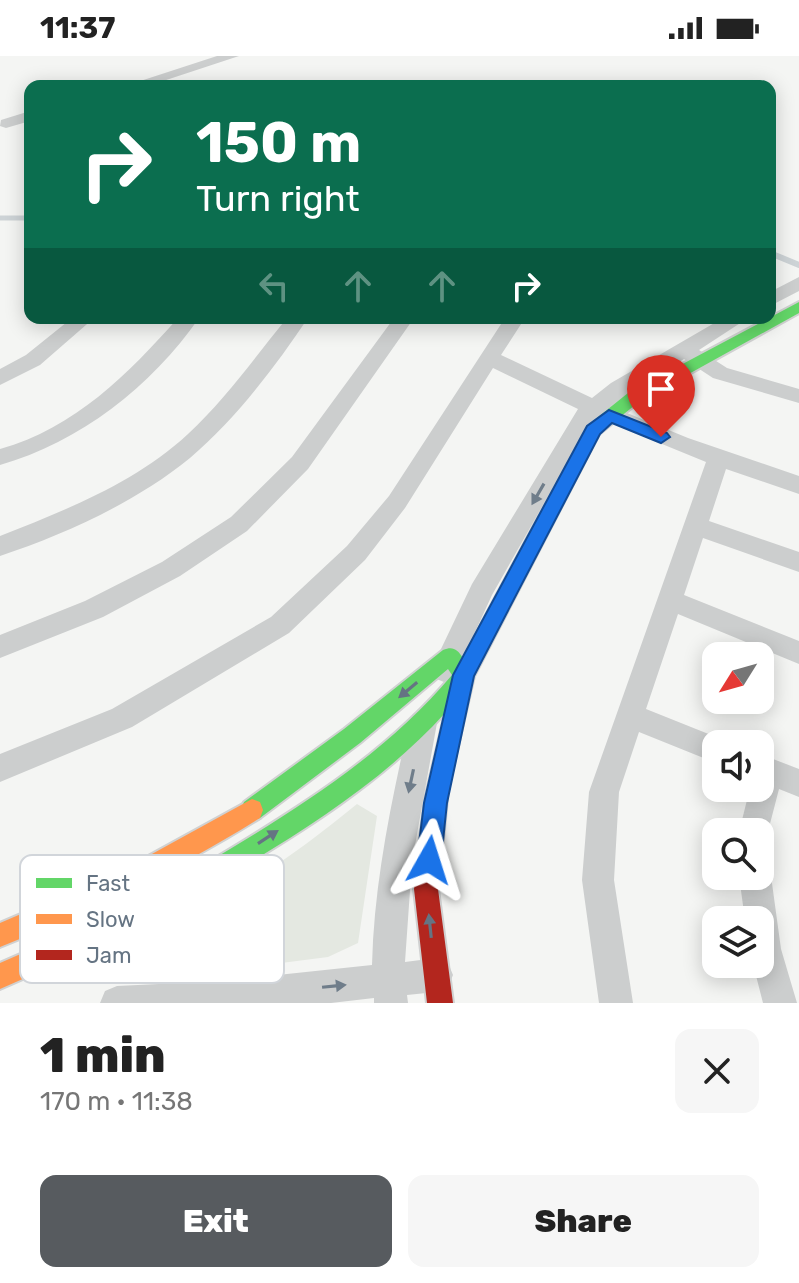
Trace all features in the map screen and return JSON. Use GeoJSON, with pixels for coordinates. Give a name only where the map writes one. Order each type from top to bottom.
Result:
{"type":"FeatureCollection","features":[{"type":"Feature","properties":{"kind":"street"},"geometry":{"type":"LineString","coordinates":[[152,80],[232,56]]}},
{"type":"Feature","properties":{"kind":"street"},"geometry":{"type":"LineString","coordinates":[[6,123],[24,118]]}},
{"type":"Feature","properties":{"kind":"street"},"geometry":{"type":"LineString","coordinates":[[0,378],[33,360],[77,324]]}},
{"type":"Feature","properties":{"kind":"street"},"geometry":{"type":"LineString","coordinates":[[0,457],[18,454],[75,425],[116,396],[183,324]]}},
{"type":"Feature","properties":{"kind":"street"},"geometry":{"type":"LineString","coordinates":[[0,546],[68,520],[129,489],[183,451],[222,410],[293,324]]}},
{"type":"Feature","properties":{"kind":"street"},"geometry":{"type":"LineString","coordinates":[[0,647],[94,609],[171,569],[239,524],[300,463],[400,324]]}},
{"type":"Feature","properties":{"kind":"street"},"geometry":{"type":"LineString","coordinates":[[0,768],[122,718],[280,625],[356,553],[397,502],[511,324]]}},
{"type":"Feature","properties":{"kind":"street"},"geometry":{"type":"LineString","coordinates":[[691,354],[730,324]]}},
{"type":"Feature","properties":{"kind":"street"},"geometry":{"type":"LineString","coordinates":[[117,1003],[221,1001],[438,989],[426,889],[435,803],[457,666],[481,591],[600,412],[742,324]]}},
{"type":"Feature","properties":{"kind":"street"},"geometry":{"type":"LineString","coordinates":[[691,354],[720,373],[799,396]]}},
{"type":"Feature","properties":{"kind":"street"},"geometry":{"type":"LineString","coordinates":[[488,357],[600,412],[718,460],[799,485]]}},
{"type":"Feature","properties":{"kind":"street"},"geometry":{"type":"LineString","coordinates":[[616,1003],[598,880],[604,792],[718,460]]}},
{"type":"Feature","properties":{"kind":"street"},"geometry":{"type":"LineString","coordinates":[[696,526],[799,562]]}},
{"type":"Feature","properties":{"kind":"street"},"geometry":{"type":"LineString","coordinates":[[670,600],[799,653]]}},
{"type":"Feature","properties":{"kind":"street"},"geometry":{"type":"LineString","coordinates":[[390,992],[399,846],[424,721],[457,666]]}},
{"type":"Feature","properties":{"kind":"street"},"geometry":{"type":"LineString","coordinates":[[178,855],[225,827],[368,723],[457,666]]}},
{"type":"Feature","properties":{"kind":"street"},"geometry":{"type":"LineString","coordinates":[[630,715],[702,744]]}},
{"type":"Feature","properties":{"kind":"street"},"geometry":{"type":"LineString","coordinates":[[240,855],[330,797],[424,721]]}},
{"type":"Feature","properties":{"kind":"street"},"geometry":{"type":"LineString","coordinates":[[774,773],[799,783]]}},
{"type":"Feature","properties":{"kind":"street"},"geometry":{"type":"LineString","coordinates":[[757,890],[765,949],[780,1003]]}},
{"type":"Feature","properties":{"kind":"street"},"geometry":{"type":"LineString","coordinates":[[0,935],[20,928]]}},
{"type":"Feature","properties":{"kind":"street"},"geometry":{"type":"LineString","coordinates":[[0,976],[20,968]]}},
{"type":"Feature","properties":{"kind":"shaded area"},"geometry":{"type":"Polygon","coordinates":[[[357,804],[377,816],[358,943],[328,957],[284,963],[284,859],[357,804]]]}},
{"type":"Feature","properties":{"kind":"waterway"},"geometry":{"type":"LineString","coordinates":[[0,218],[24,218]]}},
{"type":"Feature","properties":{"kind":"waterway"},"geometry":{"type":"LineString","coordinates":[[776,255],[799,265]]}},
{"type":"Feature","properties":{"kind":"traffic: fast"},"geometry":{"type":"LineString","coordinates":[[776,320],[799,307]]}},
{"type":"Feature","properties":{"kind":"traffic: fast"},"geometry":{"type":"LineString","coordinates":[[436,799],[464,675],[593,430],[634,397],[768,324]]}},
{"type":"Feature","properties":{"kind":"traffic: fast"},"geometry":{"type":"LineString","coordinates":[[240,855],[295,821],[375,764],[423,722],[464,675],[450,656],[352,736],[252,810]]}},
{"type":"Feature","properties":{"kind":"traffic: slow"},"geometry":{"type":"LineString","coordinates":[[176,855],[252,810]]}},
{"type":"Feature","properties":{"kind":"traffic: slow"},"geometry":{"type":"LineString","coordinates":[[0,935],[20,927]]}},
{"type":"Feature","properties":{"kind":"traffic: slow"},"geometry":{"type":"LineString","coordinates":[[0,976],[20,967]]}},
{"type":"Feature","properties":{"kind":"traffic: jam"},"geometry":{"type":"LineString","coordinates":[[436,799],[426,889],[440,1003]]}},
{"type":"Feature","properties":{"kind":"route"},"geometry":{"type":"LineString","coordinates":[[429,860],[435,803],[464,675],[593,430],[609,416],[661,437]]}}]}
